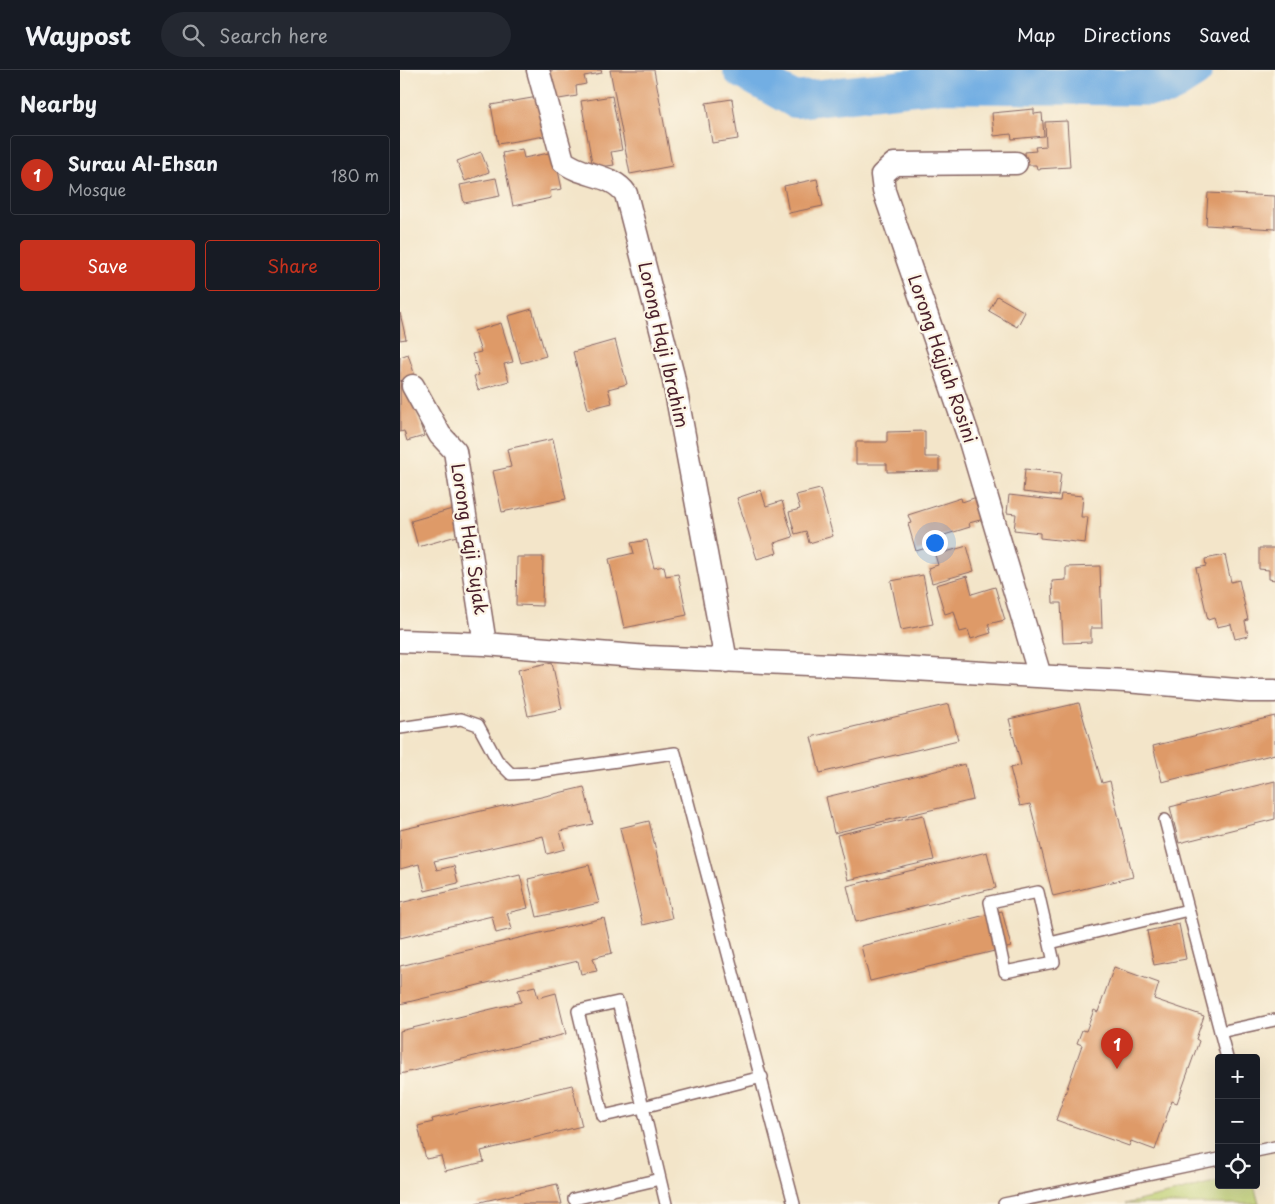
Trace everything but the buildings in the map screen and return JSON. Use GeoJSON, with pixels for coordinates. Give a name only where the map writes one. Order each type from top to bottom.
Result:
{"type":"FeatureCollection","features":[{"type":"Feature","properties":{"kind":"street","name":"Lorong Haji Ibrahim"},"geometry":{"type":"LineString","coordinates":[[538,70],[564,161],[570,167],[621,186],[626,194],[673,376],[726,661]]}},
{"type":"Feature","properties":{"kind":"street","name":"Lorong Hajjah Rosini"},"geometry":{"type":"LineString","coordinates":[[1016,163],[894,164],[882,175],[884,191],[969,438],[1040,676]]}},
{"type":"Feature","properties":{"kind":"street","name":"Lorong Haji Sujak"},"geometry":{"type":"LineString","coordinates":[[413,386],[440,435],[455,451],[485,644]]}},
{"type":"Feature","properties":{"kind":"street"},"geometry":{"type":"LineString","coordinates":[[400,641],[485,644],[726,661],[878,667],[1250,691],[1275,691]]}},
{"type":"Feature","properties":{"kind":"lane"},"geometry":{"type":"LineString","coordinates":[[400,728],[461,719],[478,725],[497,760],[510,774],[531,773],[675,754],[762,1077],[794,1204]]}},
{"type":"Feature","properties":{"kind":"lane"},"geometry":{"type":"LineString","coordinates":[[1164,820],[1226,1054]]}},
{"type":"Feature","properties":{"kind":"lane"},"geometry":{"type":"LineString","coordinates":[[1038,892],[1050,943],[1054,962],[1005,972],[990,902],[1038,892]]}},
{"type":"Feature","properties":{"kind":"lane"},"geometry":{"type":"LineString","coordinates":[[1050,943],[1188,910]]}},
{"type":"Feature","properties":{"kind":"lane"},"geometry":{"type":"LineString","coordinates":[[666,1204],[660,1179],[643,1107],[618,1002],[578,1011],[602,1116],[643,1107],[762,1077]]}},
{"type":"Feature","properties":{"kind":"lane"},"geometry":{"type":"LineString","coordinates":[[1220,1032],[1275,1020]]}},
{"type":"Feature","properties":{"kind":"lane"},"geometry":{"type":"LineString","coordinates":[[1260,1150],[1275,1147]]}},
{"type":"Feature","properties":{"kind":"lane"},"geometry":{"type":"LineString","coordinates":[[1004,1204],[1215,1160]]}},
{"type":"Feature","properties":{"kind":"lane"},"geometry":{"type":"LineString","coordinates":[[574,1199],[660,1179]]}},
{"type":"Feature","properties":{"kind":"green space"},"geometry":{"type":"Polygon","coordinates":[[[1215,1183],[1215,1189],[1255,1189],[1259,1204],[1125,1204],[1215,1183]]]}},
{"type":"Feature","properties":{"kind":"waterway"},"geometry":{"type":"LineString","coordinates":[[741,70],[795,100],[933,85],[1167,88],[1195,70]]}},
{"type":"Feature","properties":{"kind":"place","name":"Surau Al-Ehsan"},"geometry":{"type":"Point","coordinates":[1117,1069]}}]}
